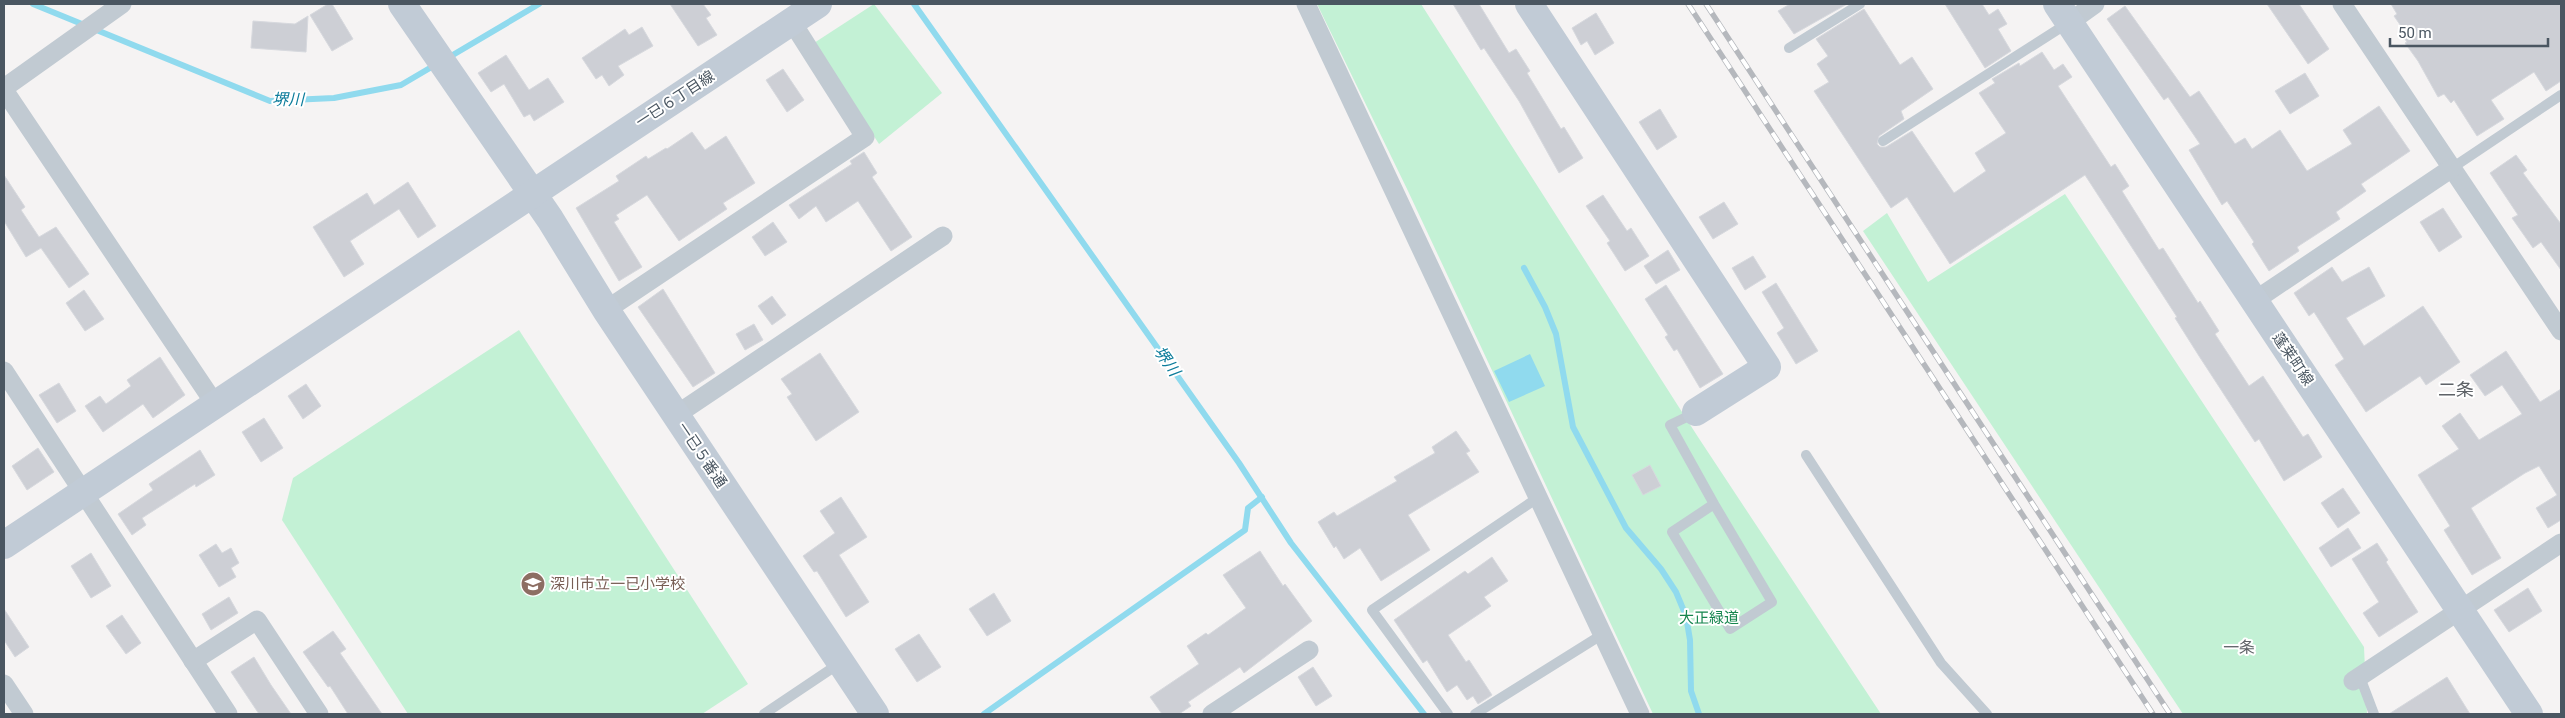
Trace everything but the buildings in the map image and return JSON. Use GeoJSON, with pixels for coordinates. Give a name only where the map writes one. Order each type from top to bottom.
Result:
{"type":"FeatureCollection","features":[{"type":"Feature","properties":{"kind":"street","name":"一已５番通"},"geometry":{"type":"LineString","coordinates":[[402,4],[532,194],[606,310],[875,714]]}},
{"type":"Feature","properties":{"kind":"street","name":"一已６丁目線"},"geometry":{"type":"LineString","coordinates":[[4,545],[818,4]]}},
{"type":"Feature","properties":{"kind":"street"},"geometry":{"type":"LineString","coordinates":[[1306,4],[1640,714]]}},
{"type":"Feature","properties":{"kind":"street"},"geometry":{"type":"LineString","coordinates":[[1529,4],[1767,367],[1696,412]]}},
{"type":"Feature","properties":{"kind":"street"},"geometry":{"type":"LineString","coordinates":[[2064,13],[2095,4]]}},
{"type":"Feature","properties":{"kind":"street"},"geometry":{"type":"LineString","coordinates":[[2342,4],[2561,331]]}},
{"type":"Feature","properties":{"kind":"street"},"geometry":{"type":"LineString","coordinates":[[115,8],[4,89],[215,404]]}},
{"type":"Feature","properties":{"kind":"street","name":"蓬莱町線"},"geometry":{"type":"LineString","coordinates":[[2064,13],[2529,714]]}},
{"type":"Feature","properties":{"kind":"street"},"geometry":{"type":"LineString","coordinates":[[606,310],[865,137],[792,22]]}},
{"type":"Feature","properties":{"kind":"street"},"geometry":{"type":"LineString","coordinates":[[2254,301],[2452,168]]}},
{"type":"Feature","properties":{"kind":"street"},"geometry":{"type":"LineString","coordinates":[[676,416],[943,236]]}},
{"type":"Feature","properties":{"kind":"street"},"geometry":{"type":"LineString","coordinates":[[4,371],[228,714]]}},
{"type":"Feature","properties":{"kind":"street"},"geometry":{"type":"LineString","coordinates":[[2356,679],[2561,543]]}},
{"type":"Feature","properties":{"kind":"street"},"geometry":{"type":"LineString","coordinates":[[193,661],[257,620],[319,714]]}},
{"type":"Feature","properties":{"kind":"street"},"geometry":{"type":"LineString","coordinates":[[1212,714],[1309,650]]}},
{"type":"Feature","properties":{"kind":"street"},"geometry":{"type":"LineString","coordinates":[[4,684],[24,714]]}},
{"type":"Feature","properties":{"kind":"lane"},"geometry":{"type":"LineString","coordinates":[[1789,48],[1860,4]]}},
{"type":"Feature","properties":{"kind":"lane"},"geometry":{"type":"LineString","coordinates":[[1883,141],[2064,13]]}},
{"type":"Feature","properties":{"kind":"lane"},"geometry":{"type":"LineString","coordinates":[[2452,168],[2561,95]]}},
{"type":"Feature","properties":{"kind":"lane"},"geometry":{"type":"LineString","coordinates":[[1696,412],[1670,424],[1714,504],[1772,602],[1730,628],[1672,532],[1714,504]]}},
{"type":"Feature","properties":{"kind":"lane"},"geometry":{"type":"LineString","coordinates":[[1806,455],[1941,664],[1987,714]]}},
{"type":"Feature","properties":{"kind":"lane"},"geometry":{"type":"LineString","coordinates":[[1448,714],[1372,610],[1539,497]]}},
{"type":"Feature","properties":{"kind":"lane"},"geometry":{"type":"LineString","coordinates":[[1475,714],[1603,634]]}},
{"type":"Feature","properties":{"kind":"lane"},"geometry":{"type":"LineString","coordinates":[[764,714],[841,663]]}},
{"type":"Feature","properties":{"kind":"lane"},"geometry":{"type":"LineString","coordinates":[[2356,679],[2374,714]]}},
{"type":"Feature","properties":{"kind":"green space"},"geometry":{"type":"Polygon","coordinates":[[[874,4],[942,93],[879,144],[814,43],[874,4]]]}},
{"type":"Feature","properties":{"kind":"green space","name":"大正緑道"},"geometry":{"type":"Polygon","coordinates":[[[1317,4],[1421,4],[1698,437],[1881,714],[1653,714],[1408,191],[1317,4]]]}},
{"type":"Feature","properties":{"kind":"green space"},"geometry":{"type":"Polygon","coordinates":[[[2065,194],[2364,647],[2367,714],[2183,714],[1863,231],[1887,213],[1928,282],[2065,194]]]}},
{"type":"Feature","properties":{"kind":"green space","name":"深川市立一已小学校"},"geometry":{"type":"Polygon","coordinates":[[[519,330],[748,684],[702,714],[408,714],[282,520],[293,478],[519,330]]]}},
{"type":"Feature","properties":{"kind":"water"},"geometry":{"type":"Polygon","coordinates":[[[1530,354],[1545,386],[1509,402],[1494,371],[1530,354]]]}},
{"type":"Feature","properties":{"kind":"waterway","name":"堺川"},"geometry":{"type":"LineString","coordinates":[[33,4],[270,101],[334,98],[401,85],[435,65]]}},
{"type":"Feature","properties":{"kind":"waterway","name":"堺川"},"geometry":{"type":"LineString","coordinates":[[446,59],[539,4]]}},
{"type":"Feature","properties":{"kind":"waterway","name":"堺川"},"geometry":{"type":"LineString","coordinates":[[914,4],[1239,463],[1291,543],[1424,714]]}},
{"type":"Feature","properties":{"kind":"waterway"},"geometry":{"type":"LineString","coordinates":[[1524,268],[1545,307],[1556,334],[1573,427],[1626,528],[1661,569],[1676,592],[1686,616],[1690,640],[1691,691],[1699,714]]}},
{"type":"Feature","properties":{"kind":"waterway"},"geometry":{"type":"LineString","coordinates":[[984,714],[1245,530],[1248,508],[1262,497]]}},
{"type":"Feature","properties":{"kind":"railway"},"geometry":{"type":"LineString","coordinates":[[1688,4],[2153,714]]}},
{"type":"Feature","properties":{"kind":"railway"},"geometry":{"type":"LineString","coordinates":[[1706,4],[2170,714]]}},
{"type":"Feature","properties":{"kind":"place","name":"深川市立一已小学校"},"geometry":{"type":"Point","coordinates":[533,584]}},
{"type":"Feature","properties":{"kind":"district","name":"二条"},"geometry":{"type":"Point","coordinates":[2456,389]}},
{"type":"Feature","properties":{"kind":"district","name":"一条"},"geometry":{"type":"Point","coordinates":[2239,647]}}]}
